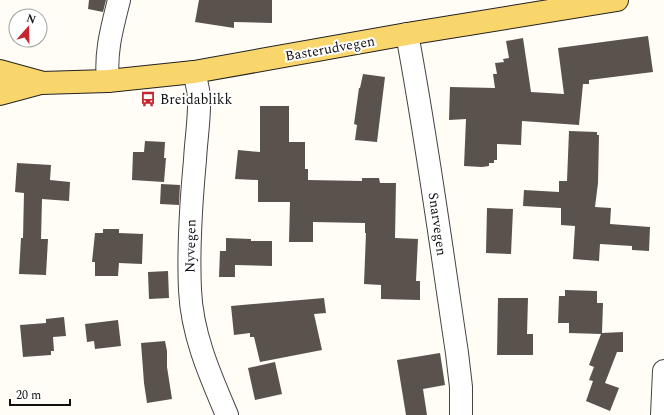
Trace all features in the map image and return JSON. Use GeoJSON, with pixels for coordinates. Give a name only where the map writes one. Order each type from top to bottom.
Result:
{"type":"FeatureCollection","features":[{"type":"Feature","properties":{"kind":"main road","name":"Basterudvegen"},"geometry":{"type":"LineString","coordinates":[[0,94],[41,82],[108,81],[194,72],[407,34],[616,0]]}},
{"type":"Feature","properties":{"kind":"main road","name":"Basterudvegen"},"geometry":{"type":"LineString","coordinates":[[0,71],[41,82]]}},
{"type":"Feature","properties":{"kind":"street"},"geometry":{"type":"LineString","coordinates":[[108,81],[107,52],[119,0]]}},
{"type":"Feature","properties":{"kind":"street","name":"Snarvegen"},"geometry":{"type":"LineString","coordinates":[[407,34],[424,129],[457,352],[461,387],[461,415]]}},
{"type":"Feature","properties":{"kind":"street","name":"Nyvegen"},"geometry":{"type":"LineString","coordinates":[[194,72],[199,102],[192,191],[190,291],[193,321],[198,339],[204,359],[227,415]]}},
{"type":"Feature","properties":{"kind":"street"},"geometry":{"type":"LineString","coordinates":[[662,415],[664,371]]}},
{"type":"Feature","properties":{"kind":"building"},"geometry":{"type":"Polygon","coordinates":[[[89,0],[106,0],[103,12],[88,9],[89,0]]]}},
{"type":"Feature","properties":{"kind":"building"},"geometry":{"type":"Polygon","coordinates":[[[199,0],[272,0],[272,23],[234,22],[234,28],[195,22],[199,0]]]}},
{"type":"Feature","properties":{"kind":"building"},"geometry":{"type":"Polygon","coordinates":[[[648,36],[653,72],[589,80],[589,84],[583,84],[579,125],[522,121],[521,145],[497,144],[497,160],[494,160],[494,163],[489,163],[489,166],[482,167],[464,166],[466,119],[449,120],[450,87],[495,88],[493,74],[497,74],[495,63],[504,62],[503,59],[509,58],[506,41],[523,38],[531,92],[564,94],[558,48],[648,36]]]}},
{"type":"Feature","properties":{"kind":"building"},"geometry":{"type":"Polygon","coordinates":[[[363,74],[385,77],[377,142],[355,140],[357,125],[354,124],[359,88],[363,74]]]}},
{"type":"Feature","properties":{"kind":"building"},"geometry":{"type":"Polygon","coordinates":[[[260,106],[289,106],[289,142],[305,142],[305,169],[308,169],[308,180],[362,181],[362,178],[379,178],[380,183],[396,183],[395,238],[418,239],[416,281],[420,281],[420,300],[381,299],[381,285],[364,284],[365,223],[313,222],[313,242],[289,242],[290,202],[258,202],[258,180],[235,179],[238,150],[260,152],[260,106]]]}},
{"type":"Feature","properties":{"kind":"building"},"geometry":{"type":"Polygon","coordinates":[[[569,131],[597,132],[597,135],[599,135],[598,183],[595,207],[611,208],[610,224],[650,227],[649,251],[632,250],[632,246],[600,244],[599,261],[573,259],[575,226],[561,225],[561,208],[523,206],[524,190],[559,192],[559,181],[567,181],[569,131]]]}},
{"type":"Feature","properties":{"kind":"building"},"geometry":{"type":"Polygon","coordinates":[[[145,141],[165,142],[164,158],[166,158],[164,182],[132,180],[133,152],[144,152],[145,141]]]}},
{"type":"Feature","properties":{"kind":"building"},"geometry":{"type":"Polygon","coordinates":[[[17,163],[51,165],[50,180],[70,182],[69,201],[42,199],[41,239],[48,239],[46,275],[19,274],[21,238],[23,238],[24,193],[15,192],[17,163]]]}},
{"type":"Feature","properties":{"kind":"building"},"geometry":{"type":"Polygon","coordinates":[[[161,184],[180,185],[179,205],[160,204],[161,184]]]}},
{"type":"Feature","properties":{"kind":"building"},"geometry":{"type":"Polygon","coordinates":[[[487,208],[513,209],[511,254],[486,253],[487,208]]]}},
{"type":"Feature","properties":{"kind":"building"},"geometry":{"type":"Polygon","coordinates":[[[103,229],[119,229],[119,233],[143,234],[142,264],[119,263],[118,276],[95,276],[95,262],[92,262],[95,233],[103,233],[103,229]]]}},
{"type":"Feature","properties":{"kind":"building"},"geometry":{"type":"Polygon","coordinates":[[[226,238],[251,239],[251,241],[272,241],[272,266],[235,265],[235,277],[219,277],[220,251],[226,251],[226,238]]]}},
{"type":"Feature","properties":{"kind":"building"},"geometry":{"type":"Polygon","coordinates":[[[168,271],[169,298],[149,299],[148,272],[168,271]]]}},
{"type":"Feature","properties":{"kind":"building"},"geometry":{"type":"Polygon","coordinates":[[[565,290],[597,291],[597,303],[603,303],[602,333],[623,332],[623,352],[617,352],[605,383],[619,388],[610,411],[586,401],[593,381],[589,380],[594,367],[589,365],[601,334],[569,333],[569,323],[558,323],[559,296],[565,296],[565,290]]]}},
{"type":"Feature","properties":{"kind":"building"},"geometry":{"type":"Polygon","coordinates":[[[324,298],[326,313],[314,314],[322,350],[260,362],[254,337],[250,337],[250,333],[234,335],[231,306],[324,298]]]}},
{"type":"Feature","properties":{"kind":"building"},"geometry":{"type":"Polygon","coordinates":[[[498,298],[528,298],[527,334],[533,334],[533,355],[497,355],[498,298]]]}},
{"type":"Feature","properties":{"kind":"building"},"geometry":{"type":"Polygon","coordinates":[[[64,317],[66,336],[53,337],[54,351],[51,351],[51,355],[23,357],[20,325],[46,323],[46,319],[64,317]]]}},
{"type":"Feature","properties":{"kind":"building"},"geometry":{"type":"Polygon","coordinates":[[[118,320],[121,346],[95,349],[94,341],[87,342],[85,324],[118,320]]]}},
{"type":"Feature","properties":{"kind":"building"},"geometry":{"type":"Polygon","coordinates":[[[165,341],[172,399],[147,403],[141,343],[165,341]]]}},
{"type":"Feature","properties":{"kind":"building"},"geometry":{"type":"Polygon","coordinates":[[[440,353],[445,385],[423,389],[427,415],[406,415],[397,360],[440,353]]]}},
{"type":"Feature","properties":{"kind":"building"},"geometry":{"type":"Polygon","coordinates":[[[275,362],[282,394],[255,400],[248,368],[275,362]]]}},
{"type":"Feature","properties":{"kind":"place","name":"Breidablikk"},"geometry":{"type":"Point","coordinates":[148,99]}}]}
